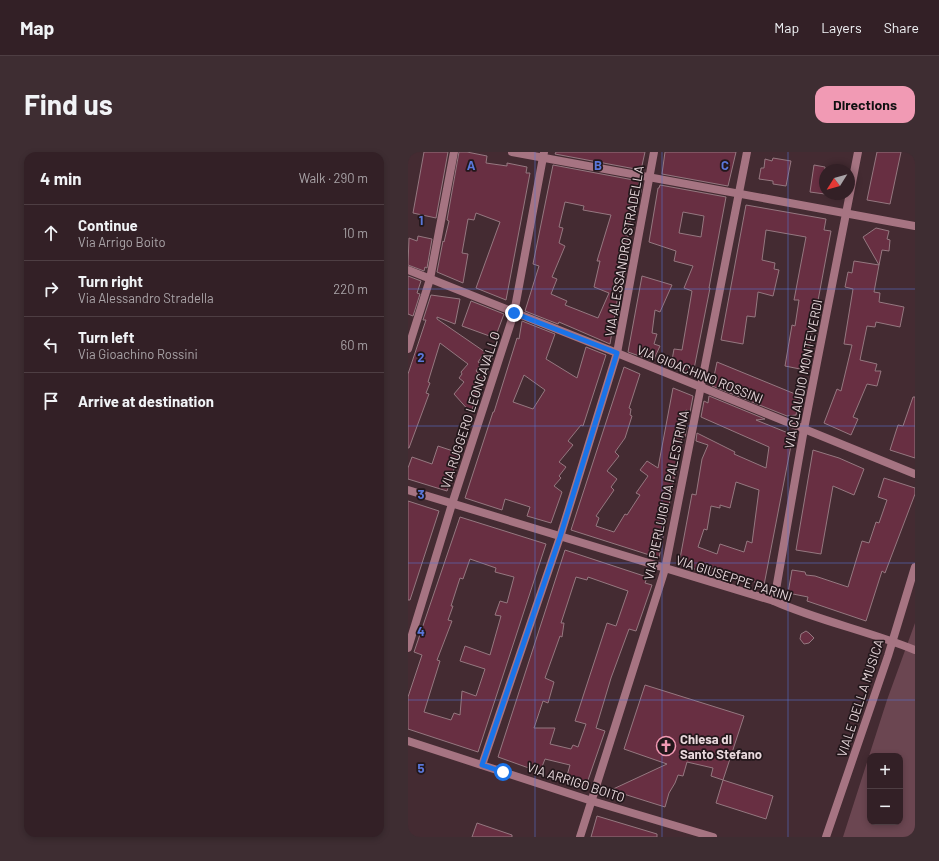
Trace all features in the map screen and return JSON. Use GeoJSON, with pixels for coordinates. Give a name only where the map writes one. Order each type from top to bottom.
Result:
{"type":"FeatureCollection","features":[{"type":"Feature","properties":{"kind":"street"},"geometry":{"type":"LineString","coordinates":[[408,350],[430,279],[454,152]]}},
{"type":"Feature","properties":{"kind":"street"},"geometry":{"type":"LineString","coordinates":[[512,152],[544,155],[739,194],[915,226]]}},
{"type":"Feature","properties":{"kind":"street","name":"VIA ALESSANDRO STRADELLA"},"geometry":{"type":"LineString","coordinates":[[482,765],[560,537],[617,353],[654,152]]}},
{"type":"Feature","properties":{"kind":"street","name":"VIA PIERLUIGI DA PALESTRINA"},"geometry":{"type":"LineString","coordinates":[[580,837],[665,568],[747,152]]}},
{"type":"Feature","properties":{"kind":"street","name":"VIA CLAUDIO MONTEVERDI"},"geometry":{"type":"LineString","coordinates":[[774,600],[804,429],[858,152]]}},
{"type":"Feature","properties":{"kind":"street","name":"VIA RUGGERO LEONCAVALLO"},"geometry":{"type":"LineString","coordinates":[[408,648],[452,504],[514,313],[544,155]]}},
{"type":"Feature","properties":{"kind":"street","name":"VIA GIOACHINO ROSSINI"},"geometry":{"type":"LineString","coordinates":[[408,270],[915,474]]}},
{"type":"Feature","properties":{"kind":"street","name":"VIA GIUSEPPE PARINI"},"geometry":{"type":"LineString","coordinates":[[408,490],[560,537],[774,600],[794,609],[915,650]]}},
{"type":"Feature","properties":{"kind":"street","name":"VIALE DELLA MUSICA"},"geometry":{"type":"LineString","coordinates":[[826,837],[888,656],[915,567]]}},
{"type":"Feature","properties":{"kind":"street","name":"VIA ARRIGO BOITO"},"geometry":{"type":"LineString","coordinates":[[408,742],[692,834],[713,837]]}},
{"type":"Feature","properties":{"kind":"shaded area"},"geometry":{"type":"Polygon","coordinates":[[[915,623],[915,837],[843,837],[867,762],[867,825],[903,825],[903,753],[870,753],[887,700],[915,623]]]}},
{"type":"Feature","properties":{"kind":"building"},"geometry":{"type":"Polygon","coordinates":[[[424,152],[448,152],[436,218],[413,213],[424,152]]]}},
{"type":"Feature","properties":{"kind":"building"},"geometry":{"type":"Polygon","coordinates":[[[459,152],[487,156],[486,163],[507,166],[507,163],[527,167],[526,173],[530,173],[506,300],[476,288],[500,222],[476,213],[474,220],[468,219],[462,253],[468,254],[463,283],[437,272],[443,241],[444,242],[449,221],[447,220],[459,152]]]}},
{"type":"Feature","properties":{"kind":"building"},"geometry":{"type":"Polygon","coordinates":[[[556,152],[645,152],[641,170],[555,154],[556,152]]]}},
{"type":"Feature","properties":{"kind":"building"},"geometry":{"type":"Polygon","coordinates":[[[665,152],[736,152],[728,186],[662,174],[665,152]]]}},
{"type":"Feature","properties":{"kind":"building"},"geometry":{"type":"Polygon","coordinates":[[[877,152],[901,152],[890,204],[867,200],[877,152]]]}},
{"type":"Feature","properties":{"kind":"building"},"geometry":{"type":"Polygon","coordinates":[[[773,158],[791,161],[786,186],[773,184],[773,181],[759,179],[761,168],[764,168],[765,159],[772,161],[773,158]]]}},
{"type":"Feature","properties":{"kind":"building"},"geometry":{"type":"Polygon","coordinates":[[[553,165],[639,181],[639,184],[642,184],[641,192],[625,235],[628,236],[610,344],[559,322],[558,324],[525,311],[539,266],[533,264],[553,165]],[[565,202],[559,227],[563,228],[559,243],[565,246],[552,277],[557,279],[551,294],[567,301],[565,305],[598,318],[609,293],[594,287],[600,261],[597,261],[611,215],[583,210],[584,206],[565,202]]]}},
{"type":"Feature","properties":{"kind":"building"},"geometry":{"type":"Polygon","coordinates":[[[814,165],[819,166],[819,193],[810,192],[814,165]]]}},
{"type":"Feature","properties":{"kind":"building"},"geometry":{"type":"Polygon","coordinates":[[[660,185],[726,197],[693,374],[671,366],[674,349],[682,350],[692,291],[684,288],[693,266],[674,261],[676,251],[649,242],[660,185]],[[683,212],[679,233],[701,237],[704,216],[683,212]]]}},
{"type":"Feature","properties":{"kind":"building"},"geometry":{"type":"Polygon","coordinates":[[[746,205],[826,219],[824,230],[831,231],[805,370],[785,366],[792,325],[795,326],[799,300],[794,300],[806,237],[766,230],[762,260],[775,263],[774,269],[779,270],[773,296],[758,292],[755,317],[747,316],[743,344],[721,340],[746,205]]]}},
{"type":"Feature","properties":{"kind":"building"},"geometry":{"type":"Polygon","coordinates":[[[876,228],[889,231],[887,239],[890,240],[889,251],[882,250],[879,265],[863,237],[876,228]]]}},
{"type":"Feature","properties":{"kind":"building"},"geometry":{"type":"Polygon","coordinates":[[[418,236],[432,239],[427,268],[425,267],[424,271],[408,265],[409,238],[417,241],[418,236]]]}},
{"type":"Feature","properties":{"kind":"building"},"geometry":{"type":"Polygon","coordinates":[[[854,261],[879,265],[874,292],[880,293],[879,302],[904,307],[900,327],[876,322],[875,327],[867,326],[860,360],[877,364],[875,371],[881,371],[877,386],[867,384],[853,417],[858,419],[851,435],[824,423],[837,389],[841,391],[852,345],[844,344],[853,289],[845,287],[848,272],[852,273],[854,261]]]}},
{"type":"Feature","properties":{"kind":"building"},"geometry":{"type":"Polygon","coordinates":[[[408,276],[421,281],[417,293],[420,294],[413,316],[408,314],[408,276]]]}},
{"type":"Feature","properties":{"kind":"building"},"geometry":{"type":"Polygon","coordinates":[[[642,276],[672,285],[660,312],[655,310],[652,333],[657,334],[654,344],[660,346],[654,359],[646,356],[645,358],[628,352],[642,276]]]}},
{"type":"Feature","properties":{"kind":"building"},"geometry":{"type":"Polygon","coordinates":[[[431,295],[460,299],[455,324],[437,317],[437,319],[485,352],[478,362],[481,364],[476,371],[483,377],[471,413],[454,394],[464,382],[459,378],[462,374],[461,372],[468,364],[440,343],[428,382],[430,383],[426,393],[429,394],[408,448],[408,374],[426,320],[423,320],[431,295]]]}},
{"type":"Feature","properties":{"kind":"building"},"geometry":{"type":"Polygon","coordinates":[[[471,301],[504,314],[495,338],[462,326],[471,301]]]}},
{"type":"Feature","properties":{"kind":"building"},"geometry":{"type":"Polygon","coordinates":[[[522,321],[555,334],[546,359],[577,378],[586,347],[606,355],[583,426],[581,425],[568,441],[573,445],[559,462],[566,467],[559,476],[561,478],[554,486],[562,492],[551,523],[527,516],[530,507],[505,499],[502,510],[465,498],[517,338],[519,339],[522,321]],[[524,375],[513,402],[533,409],[545,390],[524,375]]]}},
{"type":"Feature","properties":{"kind":"building"},"geometry":{"type":"Polygon","coordinates":[[[717,362],[800,396],[796,415],[787,416],[712,386],[717,362]]]}},
{"type":"Feature","properties":{"kind":"building"},"geometry":{"type":"Polygon","coordinates":[[[624,367],[640,374],[629,408],[631,409],[630,415],[632,416],[625,438],[615,452],[619,456],[607,471],[617,479],[611,487],[614,490],[596,516],[599,518],[596,526],[614,532],[625,514],[627,515],[640,495],[636,493],[648,476],[640,470],[647,461],[658,468],[673,388],[693,396],[690,412],[686,410],[679,423],[687,427],[685,437],[682,436],[659,558],[571,530],[624,367]]]}},
{"type":"Feature","properties":{"kind":"building"},"geometry":{"type":"Polygon","coordinates":[[[709,396],[765,419],[756,420],[793,435],[764,585],[711,568],[710,574],[679,564],[692,494],[696,495],[702,459],[708,445],[696,441],[697,433],[735,452],[734,454],[766,468],[769,447],[701,417],[704,401],[708,403],[709,396]],[[736,482],[730,508],[720,505],[720,508],[711,506],[707,530],[704,529],[698,547],[717,554],[720,544],[744,552],[747,541],[752,543],[759,490],[736,482]]]}},
{"type":"Feature","properties":{"kind":"building"},"geometry":{"type":"Polygon","coordinates":[[[913,397],[915,397],[915,458],[890,450],[898,425],[903,426],[913,397]]]}},
{"type":"Feature","properties":{"kind":"building"},"geometry":{"type":"Polygon","coordinates":[[[438,446],[459,453],[447,491],[408,479],[408,468],[412,457],[432,464],[438,446]]]}},
{"type":"Feature","properties":{"kind":"building"},"geometry":{"type":"Polygon","coordinates":[[[813,450],[839,458],[864,469],[854,495],[833,486],[821,554],[796,550],[813,450]]]}},
{"type":"Feature","properties":{"kind":"building"},"geometry":{"type":"Polygon","coordinates":[[[884,478],[915,488],[915,494],[885,573],[882,571],[866,621],[807,601],[808,597],[788,593],[792,570],[805,572],[806,575],[815,576],[848,587],[862,541],[869,543],[876,522],[879,523],[887,500],[878,497],[884,478]]]}},
{"type":"Feature","properties":{"kind":"building"},"geometry":{"type":"Polygon","coordinates":[[[408,501],[439,511],[410,600],[408,600],[408,501]]]}},
{"type":"Feature","properties":{"kind":"building"},"geometry":{"type":"Polygon","coordinates":[[[460,517],[546,544],[478,752],[408,729],[408,697],[422,655],[414,652],[460,517]],[[470,559],[463,579],[460,578],[448,620],[452,621],[437,660],[440,661],[424,712],[451,720],[454,713],[460,715],[462,691],[476,696],[485,669],[460,661],[465,646],[490,655],[501,616],[495,615],[500,601],[507,603],[514,577],[495,572],[496,568],[470,559]]]}},
{"type":"Feature","properties":{"kind":"building"},"geometry":{"type":"Polygon","coordinates":[[[565,550],[647,577],[645,583],[652,585],[636,631],[629,629],[611,678],[596,728],[605,731],[586,786],[566,779],[570,765],[545,759],[540,772],[498,757],[565,550]],[[576,577],[561,623],[564,623],[562,637],[560,636],[545,678],[554,682],[548,703],[543,701],[534,728],[555,728],[550,744],[571,749],[573,745],[578,747],[586,724],[575,721],[607,623],[616,626],[628,591],[588,577],[587,580],[576,577]]]}},
{"type":"Feature","properties":{"kind":"building"},"geometry":{"type":"Polygon","coordinates":[[[806,631],[814,638],[809,643],[804,644],[800,639],[801,634],[806,631]]]}},
{"type":"Feature","properties":{"kind":"building","name":"Chiesa di Santo Stefano"},"geometry":{"type":"Polygon","coordinates":[[[645,685],[744,716],[723,780],[711,776],[713,768],[687,762],[683,776],[678,775],[669,793],[665,807],[611,790],[667,764],[624,749],[645,685]]]}},
{"type":"Feature","properties":{"kind":"building"},"geometry":{"type":"Polygon","coordinates":[[[723,780],[773,796],[766,819],[716,803],[723,780]]]}},
{"type":"Feature","properties":{"kind":"building"},"geometry":{"type":"Polygon","coordinates":[[[597,816],[657,834],[657,837],[591,837],[597,816]]]}},
{"type":"Feature","properties":{"kind":"building"},"geometry":{"type":"Polygon","coordinates":[[[477,823],[512,835],[512,837],[472,837],[477,823]]]}},
{"type":"Feature","properties":{"kind":"place","name":"Chiesa di Santo Stefano"},"geometry":{"type":"Point","coordinates":[666,746]}},
{"type":"Feature","properties":{"kind":"route"},"geometry":{"type":"LineString","coordinates":[[503,772],[482,765],[560,537],[617,353],[514,313]]}}]}
